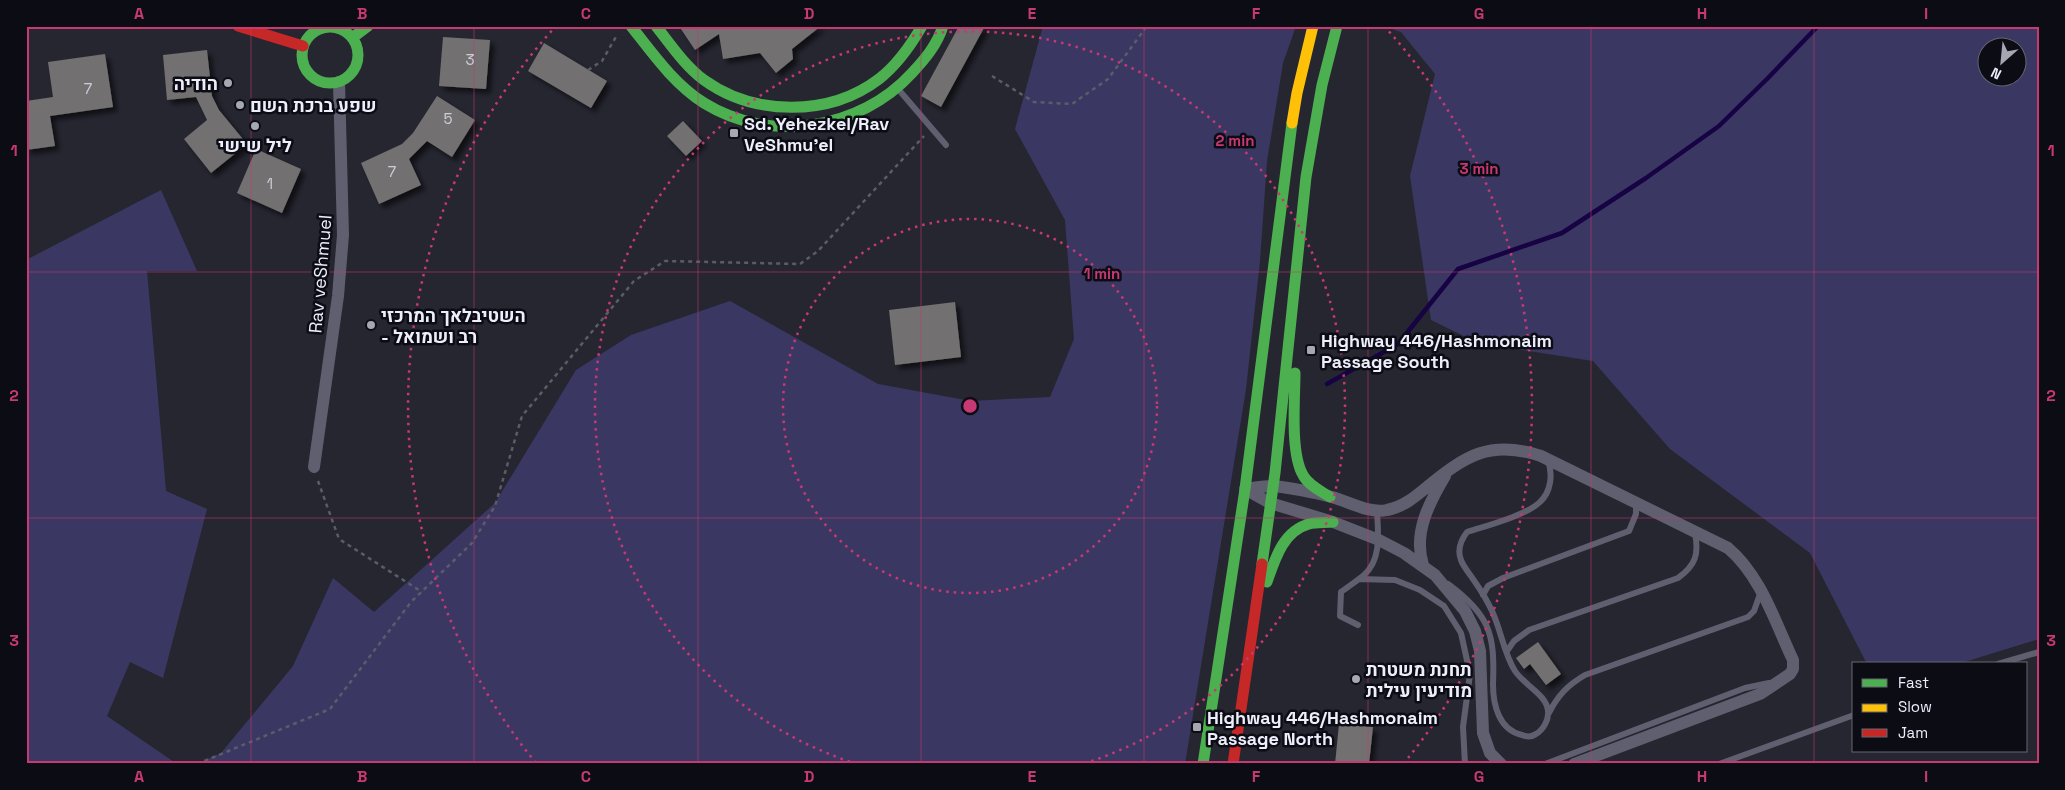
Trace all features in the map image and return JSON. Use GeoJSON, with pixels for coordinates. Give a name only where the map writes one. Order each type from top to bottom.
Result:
{"type":"FeatureCollection","features":[{"type":"Feature","properties":{"kind":"main road"},"geometry":{"type":"LineString","coordinates":[[238,26],[303,46]]}},
{"type":"Feature","properties":{"kind":"main road"},"geometry":{"type":"LineString","coordinates":[[352,38],[368,26]]}},
{"type":"Feature","properties":{"kind":"main road"},"geometry":{"type":"LineString","coordinates":[[656,26],[687,65],[706,81],[726,93],[754,104],[781,108],[832,102],[856,93],[878,81],[911,45],[922,26]]}},
{"type":"Feature","properties":{"kind":"main road"},"geometry":{"type":"LineString","coordinates":[[627,28],[675,81],[694,97],[717,110],[748,123],[781,128],[838,121],[865,111],[898,89],[928,56],[943,26]]}},
{"type":"Feature","properties":{"kind":"main road"},"geometry":{"type":"LineString","coordinates":[[1202,764],[1245,489],[1290,136],[1313,26]]}},
{"type":"Feature","properties":{"kind":"main road"},"geometry":{"type":"LineString","coordinates":[[1234,764],[1270,503],[1312,137],[1322,85],[1337,26]]}},
{"type":"Feature","properties":{"kind":"main road"},"geometry":{"type":"LineString","coordinates":[[321,28],[338,28],[352,38],[356,46],[357,63],[347,77],[339,82],[329,83],[319,81],[310,75],[304,66],[302,56],[303,46],[313,32],[321,28]]}},
{"type":"Feature","properties":{"kind":"main road"},"geometry":{"type":"LineString","coordinates":[[885,74],[898,89]]}},
{"type":"Feature","properties":{"kind":"main road"},"geometry":{"type":"LineString","coordinates":[[1294,288],[1296,458],[1304,476],[1313,486],[1330,497]]}},
{"type":"Feature","properties":{"kind":"main road"},"geometry":{"type":"LineString","coordinates":[[1254,614],[1280,546],[1293,531],[1309,524],[1333,522]]}},
{"type":"Feature","properties":{"kind":"main road"},"geometry":{"type":"LineString","coordinates":[[1234,764],[1240,722]]}},
{"type":"Feature","properties":{"kind":"main road"},"geometry":{"type":"LineString","coordinates":[[1229,764],[1240,722]]}},
{"type":"Feature","properties":{"kind":"main road"},"geometry":{"type":"LineString","coordinates":[[1238,746],[1242,764]]}},
{"type":"Feature","properties":{"kind":"street","name":"Rav veShmuel"},"geometry":{"type":"LineString","coordinates":[[314,467],[338,296],[343,235],[339,82]]}},
{"type":"Feature","properties":{"kind":"street"},"geometry":{"type":"LineString","coordinates":[[1245,489],[1272,486],[1330,497],[1376,511],[1388,510],[1413,499],[1451,468],[1476,453],[1493,450],[1526,451],[1695,531],[1728,548],[1740,558],[1749,569],[1760,590],[1793,660],[1793,669],[1790,674],[1760,694],[1574,764]]}},
{"type":"Feature","properties":{"kind":"street"},"geometry":{"type":"LineString","coordinates":[[1423,566],[1418,547],[1425,516],[1436,491],[1451,468]]}},
{"type":"Feature","properties":{"kind":"street"},"geometry":{"type":"LineString","coordinates":[[1245,489],[1270,503],[1333,522],[1379,540],[1435,575],[1465,612],[1475,631],[1480,652],[1483,732],[1490,753],[1501,764]]}},
{"type":"Feature","properties":{"kind":"lane"},"geometry":{"type":"LineString","coordinates":[[898,89],[946,145]]}},
{"type":"Feature","properties":{"kind":"lane"},"geometry":{"type":"LineString","coordinates":[[1548,460],[1551,468],[1551,478],[1548,490],[1542,501],[1531,508],[1467,532],[1461,539],[1459,550],[1460,560],[1483,595],[1498,623],[1511,664],[1516,673],[1540,696],[1549,713]]}},
{"type":"Feature","properties":{"kind":"lane"},"geometry":{"type":"LineString","coordinates":[[1483,595],[1488,586],[1503,578],[1629,531],[1636,514],[1636,502]]}},
{"type":"Feature","properties":{"kind":"lane"},"geometry":{"type":"LineString","coordinates":[[1358,624],[1340,616],[1341,592],[1366,574],[1374,561],[1379,540],[1376,511]]}},
{"type":"Feature","properties":{"kind":"lane"},"geometry":{"type":"LineString","coordinates":[[1507,651],[1514,641],[1529,630],[1678,578],[1689,570],[1697,554],[1695,531]]}},
{"type":"Feature","properties":{"kind":"lane"},"geometry":{"type":"LineString","coordinates":[[1435,575],[1474,604],[1487,626],[1494,661],[1493,693],[1495,708],[1500,720],[1515,734],[1533,736],[1540,732],[1546,724],[1549,713],[1562,691],[1571,683],[1585,675],[1748,617],[1758,604],[1760,590]]}},
{"type":"Feature","properties":{"kind":"lane"},"geometry":{"type":"LineString","coordinates":[[1359,579],[1395,580],[1420,590],[1444,606],[1461,634],[1470,674],[1463,727],[1465,764]]}},
{"type":"Feature","properties":{"kind":"lane"},"geometry":{"type":"LineString","coordinates":[[2005,662],[2039,652]]}},
{"type":"Feature","properties":{"kind":"lane"},"geometry":{"type":"LineString","coordinates":[[1545,764],[1745,688],[1781,681]]}},
{"type":"Feature","properties":{"kind":"lane"},"geometry":{"type":"LineString","coordinates":[[1719,764],[1852,716]]}},
{"type":"Feature","properties":{"kind":"path"},"geometry":{"type":"LineString","coordinates":[[992,76],[1034,102],[1072,104],[1108,79],[1148,26]]}},
{"type":"Feature","properties":{"kind":"path"},"geometry":{"type":"LineString","coordinates":[[588,70],[602,61],[617,35],[627,28]]}},
{"type":"Feature","properties":{"kind":"path"},"geometry":{"type":"LineString","coordinates":[[197,764],[330,709],[411,602],[472,542],[495,506],[522,416],[634,281],[665,261],[800,264],[818,251],[931,128]]}},
{"type":"Feature","properties":{"kind":"path"},"geometry":{"type":"LineString","coordinates":[[314,467],[332,524],[339,539],[422,592]]}},
{"type":"Feature","properties":{"kind":"shaded area"},"geometry":{"type":"Polygon","coordinates":[[[1043,26],[1296,26],[1283,63],[1267,161],[1260,261],[1246,389],[1185,764],[196,764],[221,753],[293,666],[333,578],[374,612],[495,503],[576,370],[631,335],[730,301],[878,384],[971,401],[1050,397],[1074,339],[1065,220],[1015,129],[1043,26]]]}},
{"type":"Feature","properties":{"kind":"shaded area"},"geometry":{"type":"Polygon","coordinates":[[[1383,26],[2039,26],[2039,639],[1964,662],[1866,662],[1810,553],[1670,449],[1593,361],[1478,343],[1431,320],[1410,176],[1435,74],[1401,32],[1383,26]]]}},
{"type":"Feature","properties":{"kind":"shaded area"},"geometry":{"type":"Polygon","coordinates":[[[161,190],[197,271],[147,271],[166,491],[207,509],[163,678],[130,662],[107,716],[177,764],[26,764],[26,260],[161,190]]]}},
{"type":"Feature","properties":{"kind":"building"},"geometry":{"type":"Polygon","coordinates":[[[679,26],[821,26],[792,49],[793,59],[776,73],[760,53],[723,59],[719,34],[695,50],[679,26]]]}},
{"type":"Feature","properties":{"kind":"building"},"geometry":{"type":"Polygon","coordinates":[[[959,26],[985,26],[941,107],[921,96],[959,26]]]}},
{"type":"Feature","properties":{"kind":"building"},"geometry":{"type":"Polygon","coordinates":[[[443,37],[490,40],[486,89],[439,86],[443,37]]]}},
{"type":"Feature","properties":{"kind":"building"},"geometry":{"type":"Polygon","coordinates":[[[544,43],[607,81],[591,108],[528,71],[544,43]]]}},
{"type":"Feature","properties":{"kind":"building"},"geometry":{"type":"Polygon","coordinates":[[[207,50],[212,96],[219,110],[247,144],[211,173],[184,139],[207,120],[196,97],[167,100],[163,55],[207,50]]]}},
{"type":"Feature","properties":{"kind":"building"},"geometry":{"type":"Polygon","coordinates":[[[105,54],[113,107],[50,116],[55,146],[26,150],[26,101],[53,97],[48,62],[105,54]]]}},
{"type":"Feature","properties":{"kind":"building"},"geometry":{"type":"Polygon","coordinates":[[[437,96],[475,120],[452,157],[427,141],[409,159],[421,185],[379,204],[361,163],[402,144],[413,133],[437,96]]]}},
{"type":"Feature","properties":{"kind":"building"},"geometry":{"type":"Polygon","coordinates":[[[683,121],[702,141],[686,156],[667,136],[683,121]]]}},
{"type":"Feature","properties":{"kind":"building"},"geometry":{"type":"Polygon","coordinates":[[[256,149],[301,169],[282,213],[237,193],[256,149]]]}},
{"type":"Feature","properties":{"kind":"building"},"geometry":{"type":"Polygon","coordinates":[[[955,302],[961,357],[895,365],[889,310],[955,302]]]}},
{"type":"Feature","properties":{"kind":"building"},"geometry":{"type":"Polygon","coordinates":[[[1538,642],[1561,674],[1546,685],[1530,664],[1524,669],[1516,658],[1538,642]]]}},
{"type":"Feature","properties":{"kind":"building"},"geometry":{"type":"Polygon","coordinates":[[[1339,724],[1373,727],[1369,764],[1335,764],[1339,724]]]}},
{"type":"Feature","properties":{"kind":"waterway"},"geometry":{"type":"LineString","coordinates":[[1327,384],[1398,344],[1458,269],[1562,233],[1646,178],[1719,126],[1818,26]]}},
{"type":"Feature","properties":{"kind":"traffic: fast"},"geometry":{"type":"LineString","coordinates":[[352,38],[368,26]]}},
{"type":"Feature","properties":{"kind":"traffic: fast"},"geometry":{"type":"LineString","coordinates":[[631,26],[674,78],[704,103],[730,116],[757,124],[785,127],[813,125],[841,118],[867,108],[891,92],[912,73],[934,46],[943,26]]}},
{"type":"Feature","properties":{"kind":"traffic: fast"},"geometry":{"type":"LineString","coordinates":[[656,26],[684,62],[704,80],[724,92],[768,106],[792,107],[815,106],[838,100],[859,91],[879,79],[898,61],[922,26]]}},
{"type":"Feature","properties":{"kind":"traffic: fast"},"geometry":{"type":"LineString","coordinates":[[1262,564],[1275,473],[1306,177],[1322,85],[1337,26]]}},
{"type":"Feature","properties":{"kind":"traffic: fast"},"geometry":{"type":"LineString","coordinates":[[330,27],[341,29],[350,35],[356,44],[358,55],[356,66],[350,75],[341,81],[330,83],[319,81],[310,75],[304,66],[302,55],[304,44],[310,35],[319,29],[330,27]]}},
{"type":"Feature","properties":{"kind":"traffic: fast"},"geometry":{"type":"LineString","coordinates":[[1203,764],[1245,489],[1292,123]]}},
{"type":"Feature","properties":{"kind":"traffic: fast"},"geometry":{"type":"LineString","coordinates":[[1295,373],[1294,426],[1299,465],[1308,482],[1330,497]]}},
{"type":"Feature","properties":{"kind":"traffic: fast"},"geometry":{"type":"LineString","coordinates":[[1267,582],[1273,564],[1286,539],[1300,528],[1309,524],[1333,522]]}},
{"type":"Feature","properties":{"kind":"traffic: slow"},"geometry":{"type":"LineString","coordinates":[[1292,123],[1313,26]]}},
{"type":"Feature","properties":{"kind":"traffic: jam"},"geometry":{"type":"LineString","coordinates":[[238,26],[303,46]]}},
{"type":"Feature","properties":{"kind":"traffic: jam"},"geometry":{"type":"LineString","coordinates":[[1233,764],[1262,564]]}},
{"type":"Feature","properties":{"kind":"place","name":"הודיה"},"geometry":{"type":"Point","coordinates":[228,83]}},
{"type":"Feature","properties":{"kind":"place","name":"שפע ברכת השם"},"geometry":{"type":"Point","coordinates":[240,105]}},
{"type":"Feature","properties":{"kind":"place","name":"ליל שישי"},"geometry":{"type":"Point","coordinates":[255,126]}},
{"type":"Feature","properties":{"kind":"place","name":"Sd. Yehezkel/Rav VeShmu'el"},"geometry":{"type":"Point","coordinates":[734,133]}},
{"type":"Feature","properties":{"kind":"place","name":"השטיבלאך המרכזי - רב ושמואל"},"geometry":{"type":"Point","coordinates":[371,325]}},
{"type":"Feature","properties":{"kind":"place","name":"Highway 446/Hashmonaim Passage South"},"geometry":{"type":"Point","coordinates":[1311,350]}},
{"type":"Feature","properties":{"kind":"place","name":"תחנת משטרת מודיעין עילית"},"geometry":{"type":"Point","coordinates":[1356,679]}},
{"type":"Feature","properties":{"kind":"place","name":"Highway 446/Hashmonaim Passage North"},"geometry":{"type":"Point","coordinates":[1197,727]}}]}
